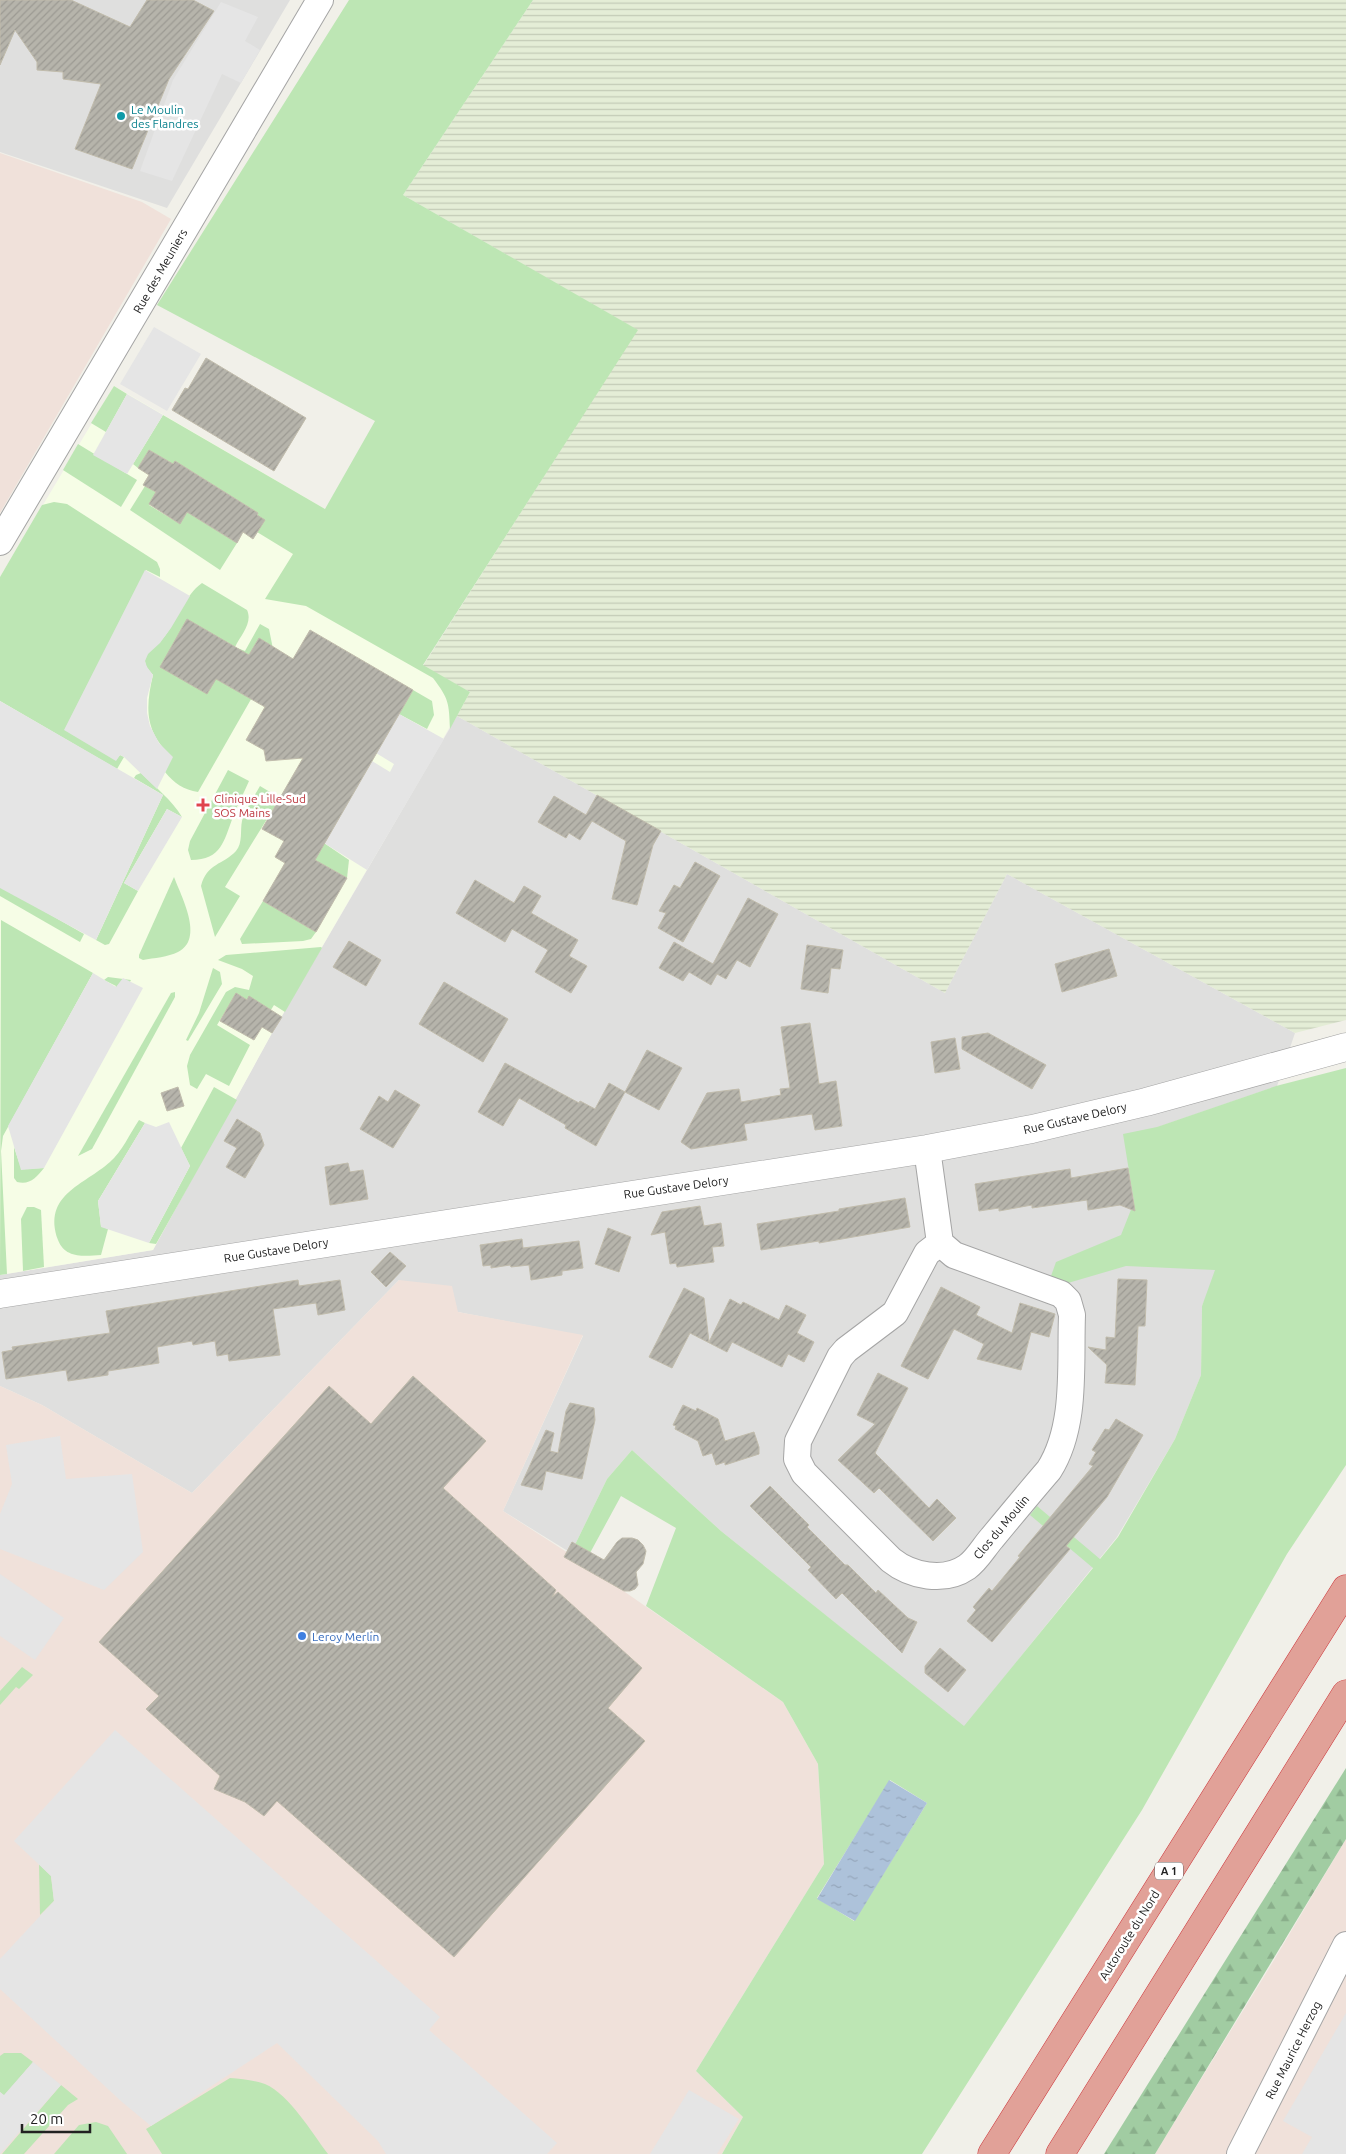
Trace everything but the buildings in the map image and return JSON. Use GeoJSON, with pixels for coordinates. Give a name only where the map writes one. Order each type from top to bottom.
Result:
{"type":"FeatureCollection","features":[{"type":"Feature","properties":{"kind":"highway","name":"Autoroute du Nord"},"geometry":{"type":"LineString","coordinates":[[992,2154],[1346,1589]]}},
{"type":"Feature","properties":{"kind":"highway"},"geometry":{"type":"LineString","coordinates":[[1060,2154],[1346,1694]]}},
{"type":"Feature","properties":{"kind":"street","name":"Rue des Meuniers"},"geometry":{"type":"LineString","coordinates":[[0,542],[320,0]]}},
{"type":"Feature","properties":{"kind":"street","name":"Rue Gustave Delory"},"geometry":{"type":"LineString","coordinates":[[0,1294],[928,1149],[1146,1102],[1346,1047]]}},
{"type":"Feature","properties":{"kind":"street"},"geometry":{"type":"LineString","coordinates":[[928,1149],[940,1243]]}},
{"type":"Feature","properties":{"kind":"street","name":"Clos du Moulin"},"geometry":{"type":"LineString","coordinates":[[940,1243],[954,1255],[1061,1294],[1068,1301],[1072,1314],[1068,1413],[1066,1431],[1056,1459],[967,1567],[947,1575],[932,1576],[899,1567],[891,1560],[804,1473],[796,1453],[798,1441],[840,1357],[846,1350],[895,1313],[926,1253],[940,1243]]}},
{"type":"Feature","properties":{"kind":"street","name":"Rue Maurice Herzog"},"geometry":{"type":"LineString","coordinates":[[1240,2154],[1346,1945]]}},
{"type":"Feature","properties":{"kind":"shaded area"},"geometry":{"type":"Polygon","coordinates":[[[0,0],[290,0],[167,208],[0,152],[0,0]]]}},
{"type":"Feature","properties":{"kind":"shaded area"},"geometry":{"type":"Polygon","coordinates":[[[533,0],[1346,0],[1346,1020],[1295,1033],[1007,874],[945,993],[457,716],[470,692],[423,666],[637,330],[403,195],[533,0]]]}},
{"type":"Feature","properties":{"kind":"shaded area"},"geometry":{"type":"Polygon","coordinates":[[[221,2],[258,17],[245,41],[260,50],[241,83],[222,74],[172,181],[140,171],[173,80],[221,2]]]}},
{"type":"Feature","properties":{"kind":"shaded area"},"geometry":{"type":"Polygon","coordinates":[[[0,153],[142,202],[171,219],[0,513],[0,153]]]}},
{"type":"Feature","properties":{"kind":"shaded area"},"geometry":{"type":"Polygon","coordinates":[[[154,327],[201,354],[167,411],[120,384],[154,327]]]}},
{"type":"Feature","properties":{"kind":"shaded area","name":"Clinique Lille-Sud SOS Mains"},"geometry":{"type":"Polygon","coordinates":[[[114,386],[325,509],[279,585],[470,692],[272,1033],[153,1250],[0,1275],[0,577],[114,386]]]}},
{"type":"Feature","properties":{"kind":"shaded area"},"geometry":{"type":"Polygon","coordinates":[[[127,394],[163,415],[127,474],[93,455],[127,394]]]}},
{"type":"Feature","properties":{"kind":"shaded area"},"geometry":{"type":"Polygon","coordinates":[[[145,570],[190,596],[171,628],[160,643],[148,654],[145,661],[153,675],[147,698],[147,713],[150,726],[159,743],[173,757],[157,789],[124,757],[120,755],[116,761],[64,730],[145,570]]]}},
{"type":"Feature","properties":{"kind":"shaded area"},"geometry":{"type":"Polygon","coordinates":[[[0,701],[163,795],[96,940],[0,888],[0,701]]]}},
{"type":"Feature","properties":{"kind":"shaded area"},"geometry":{"type":"Polygon","coordinates":[[[399,714],[444,739],[367,870],[324,843],[372,761],[390,772],[394,764],[376,753],[399,714]]]}},
{"type":"Feature","properties":{"kind":"shaded area"},"geometry":{"type":"Polygon","coordinates":[[[457,716],[945,993],[1007,874],[1295,1033],[1277,1086],[1158,1127],[1239,1224],[1202,1306],[1201,1375],[1175,1439],[1117,1537],[964,1727],[721,1531],[632,1450],[607,1479],[571,1553],[503,1511],[583,1336],[458,1312],[399,1280],[192,1493],[42,1405],[0,1386],[0,1275],[153,1250],[272,1033],[457,716]]]}},
{"type":"Feature","properties":{"kind":"shaded area"},"geometry":{"type":"Polygon","coordinates":[[[167,809],[182,817],[138,891],[124,883],[167,809]]]}},
{"type":"Feature","properties":{"kind":"shaded area"},"geometry":{"type":"Polygon","coordinates":[[[93,973],[116,987],[123,978],[143,988],[44,1168],[21,1170],[8,1126],[93,973]]]}},
{"type":"Feature","properties":{"kind":"shaded area"},"geometry":{"type":"Polygon","coordinates":[[[169,1122],[190,1166],[149,1243],[101,1227],[98,1201],[145,1123],[156,1127],[169,1122]]]}},
{"type":"Feature","properties":{"kind":"shaded area"},"geometry":{"type":"Polygon","coordinates":[[[399,1280],[452,1286],[458,1312],[583,1335],[503,1511],[579,1560],[783,1702],[818,1764],[824,1864],[696,2071],[743,2117],[722,2154],[0,2154],[0,1386],[42,1405],[192,1493],[399,1280]]]}},
{"type":"Feature","properties":{"kind":"shaded area"},"geometry":{"type":"Polygon","coordinates":[[[60,1436],[66,1479],[132,1474],[143,1552],[104,1590],[0,1549],[0,1514],[12,1484],[6,1445],[60,1436]]]}},
{"type":"Feature","properties":{"kind":"shaded area"},"geometry":{"type":"Polygon","coordinates":[[[0,1574],[64,1618],[35,1660],[0,1636],[0,1574]]]}},
{"type":"Feature","properties":{"kind":"shaded area"},"geometry":{"type":"Polygon","coordinates":[[[115,1730],[440,2017],[429,2030],[557,2143],[547,2154],[386,2154],[378,2141],[277,2043],[151,2126],[122,2102],[0,1989],[0,1959],[54,1901],[51,1876],[14,1841],[115,1730]]]}},
{"type":"Feature","properties":{"kind":"shaded area"},"geometry":{"type":"Polygon","coordinates":[[[1346,1839],[1346,2154],[1155,2154],[1268,1970],[1346,1839]]]}},
{"type":"Feature","properties":{"kind":"shaded area"},"geometry":{"type":"Polygon","coordinates":[[[1346,2013],[1346,2154],[1302,2154],[1312,2137],[1283,2121],[1346,2013]]]}},
{"type":"Feature","properties":{"kind":"shaded area"},"geometry":{"type":"Polygon","coordinates":[[[33,2062],[61,2085],[0,2154],[0,2092],[4,2095],[33,2062]]]}},
{"type":"Feature","properties":{"kind":"shaded area"},"geometry":{"type":"Polygon","coordinates":[[[689,2090],[739,2119],[717,2154],[650,2154],[689,2090]]]}},
{"type":"Feature","properties":{"kind":"green space"},"geometry":{"type":"Polygon","coordinates":[[[349,0],[533,0],[403,195],[638,330],[423,665],[470,692],[450,729],[447,702],[433,678],[306,606],[265,599],[293,554],[257,532],[258,513],[175,461],[173,464],[149,450],[138,468],[133,464],[163,415],[325,509],[375,421],[157,305],[349,0]]]}},
{"type":"Feature","properties":{"kind":"green space"},"geometry":{"type":"Polygon","coordinates":[[[114,386],[127,394],[106,432],[91,423],[114,386]]]}},
{"type":"Feature","properties":{"kind":"green space"},"geometry":{"type":"Polygon","coordinates":[[[78,444],[137,480],[121,507],[63,470],[78,444]]]}},
{"type":"Feature","properties":{"kind":"green space"},"geometry":{"type":"Polygon","coordinates":[[[145,486],[156,492],[149,505],[180,524],[187,512],[237,543],[220,570],[130,510],[145,486]]]}},
{"type":"Feature","properties":{"kind":"green space"},"geometry":{"type":"Polygon","coordinates":[[[54,502],[67,504],[157,562],[160,569],[160,577],[146,570],[116,760],[120,755],[124,757],[117,769],[0,701],[0,577],[42,505],[54,502]]]}},
{"type":"Feature","properties":{"kind":"green space"},"geometry":{"type":"Polygon","coordinates":[[[202,583],[247,610],[247,624],[235,647],[245,651],[260,624],[269,629],[274,654],[270,666],[198,792],[188,790],[165,772],[172,757],[163,748],[152,729],[149,719],[150,687],[153,675],[145,661],[150,651],[169,631],[191,594],[202,583]]]}},
{"type":"Feature","properties":{"kind":"green space"},"geometry":{"type":"Polygon","coordinates":[[[413,690],[432,701],[434,715],[427,729],[399,714],[413,690]]]}},
{"type":"Feature","properties":{"kind":"green space"},"geometry":{"type":"Polygon","coordinates":[[[228,770],[249,781],[220,847],[209,857],[191,860],[188,850],[190,841],[228,770]]]}},
{"type":"Feature","properties":{"kind":"green space"},"geometry":{"type":"Polygon","coordinates":[[[141,773],[168,799],[182,817],[167,809],[124,883],[138,891],[109,944],[105,945],[96,940],[163,795],[134,778],[141,773]]]}},
{"type":"Feature","properties":{"kind":"green space"},"geometry":{"type":"Polygon","coordinates":[[[260,786],[280,798],[225,887],[240,896],[215,937],[201,886],[207,873],[231,856],[238,848],[243,817],[260,786]]]}},
{"type":"Feature","properties":{"kind":"green space"},"geometry":{"type":"Polygon","coordinates":[[[324,843],[349,860],[347,878],[315,860],[324,843]]]}},
{"type":"Feature","properties":{"kind":"green space"},"geometry":{"type":"Polygon","coordinates":[[[174,877],[189,917],[190,937],[186,946],[178,952],[143,960],[139,958],[139,955],[174,877]]]}},
{"type":"Feature","properties":{"kind":"green space"},"geometry":{"type":"Polygon","coordinates":[[[0,886],[84,934],[80,942],[0,896],[0,886]]]}},
{"type":"Feature","properties":{"kind":"green space"},"geometry":{"type":"Polygon","coordinates":[[[263,901],[316,932],[311,939],[303,941],[242,944],[240,939],[263,901]]]}},
{"type":"Feature","properties":{"kind":"green space"},"geometry":{"type":"Polygon","coordinates":[[[1,920],[93,973],[3,1136],[1,1151],[7,1274],[0,1275],[1,920]]]}},
{"type":"Feature","properties":{"kind":"green space"},"geometry":{"type":"Polygon","coordinates":[[[321,947],[285,1012],[274,1005],[269,1013],[236,994],[217,1025],[250,1045],[229,1086],[206,1074],[197,1089],[190,1085],[187,1066],[190,1055],[226,992],[235,987],[249,990],[253,976],[242,969],[218,960],[226,955],[321,947]]]}},
{"type":"Feature","properties":{"kind":"green space"},"geometry":{"type":"Polygon","coordinates":[[[213,968],[220,972],[222,984],[188,1041],[186,1040],[199,1013],[213,968]]]}},
{"type":"Feature","properties":{"kind":"green space"},"geometry":{"type":"Polygon","coordinates":[[[108,977],[131,980],[23,1169],[44,1168],[29,1182],[17,1182],[14,1178],[14,1147],[19,1162],[116,986],[104,980],[108,977]]]}},
{"type":"Feature","properties":{"kind":"green space"},"geometry":{"type":"Polygon","coordinates":[[[175,992],[175,997],[92,1149],[78,1156],[171,993],[175,992]]]}},
{"type":"Feature","properties":{"kind":"green space"},"geometry":{"type":"Polygon","coordinates":[[[1346,1068],[1346,1465],[1287,1554],[1142,1810],[922,2154],[722,2154],[743,2117],[696,2071],[824,1864],[818,1764],[783,1702],[646,1606],[676,1528],[621,1496],[584,1564],[571,1553],[607,1479],[632,1450],[721,1531],[964,1726],[1093,1568],[1030,1515],[1037,1506],[1100,1559],[1118,1537],[1175,1439],[1201,1375],[1202,1306],[1215,1270],[1126,1266],[1068,1283],[1051,1276],[1056,1262],[1121,1235],[1134,1202],[1123,1134],[1157,1127],[1276,1086],[1346,1068]],[[890,1780],[817,1898],[854,1921],[927,1803],[890,1780]]]}},
{"type":"Feature","properties":{"kind":"green space"},"geometry":{"type":"Polygon","coordinates":[[[214,1087],[237,1100],[156,1244],[149,1243],[190,1166],[181,1148],[214,1087]]]}},
{"type":"Feature","properties":{"kind":"green space"},"geometry":{"type":"Polygon","coordinates":[[[139,1120],[145,1123],[98,1201],[101,1226],[108,1229],[101,1255],[82,1256],[70,1253],[61,1246],[55,1225],[56,1212],[61,1202],[68,1193],[114,1158],[139,1120]]]}},
{"type":"Feature","properties":{"kind":"green space"},"geometry":{"type":"Polygon","coordinates":[[[27,1207],[41,1210],[44,1267],[23,1271],[21,1219],[27,1207]]]}},
{"type":"Feature","properties":{"kind":"green space"},"geometry":{"type":"Polygon","coordinates":[[[22,1667],[33,1675],[19,1689],[16,1687],[0,1705],[0,1691],[22,1667]]]}},
{"type":"Feature","properties":{"kind":"green space"},"geometry":{"type":"Polygon","coordinates":[[[1346,1768],[1346,1839],[1155,2154],[1104,2154],[1346,1768]]]}},
{"type":"Feature","properties":{"kind":"green space"},"geometry":{"type":"Polygon","coordinates":[[[39,1864],[51,1876],[54,1901],[40,1915],[39,1864]]]}},
{"type":"Feature","properties":{"kind":"green space"},"geometry":{"type":"Polygon","coordinates":[[[4,2053],[21,2053],[33,2062],[4,2096],[0,2092],[0,2056],[4,2053]]]}},
{"type":"Feature","properties":{"kind":"green space"},"geometry":{"type":"Polygon","coordinates":[[[230,2078],[265,2084],[274,2089],[300,2115],[328,2154],[162,2154],[146,2129],[230,2078]]]}},
{"type":"Feature","properties":{"kind":"green space"},"geometry":{"type":"Polygon","coordinates":[[[61,2085],[78,2099],[68,2105],[24,2154],[2,2154],[61,2085]]]}},
{"type":"Feature","properties":{"kind":"green space"},"geometry":{"type":"Polygon","coordinates":[[[96,2122],[108,2126],[127,2154],[54,2154],[79,2125],[96,2122]]]}},
{"type":"Feature","properties":{"kind":"water"},"geometry":{"type":"Polygon","coordinates":[[[889,1780],[927,1803],[855,1921],[817,1899],[889,1780]]]}},
{"type":"Feature","properties":{"kind":"place","name":"Le Moulin des Flandres"},"geometry":{"type":"Point","coordinates":[121,116]}},
{"type":"Feature","properties":{"kind":"place","name":"Clinique Lille-Sud SOS Mains"},"geometry":{"type":"Point","coordinates":[203,805]}},
{"type":"Feature","properties":{"kind":"place","name":"Leroy Merlin"},"geometry":{"type":"Point","coordinates":[302,1636]}}]}
